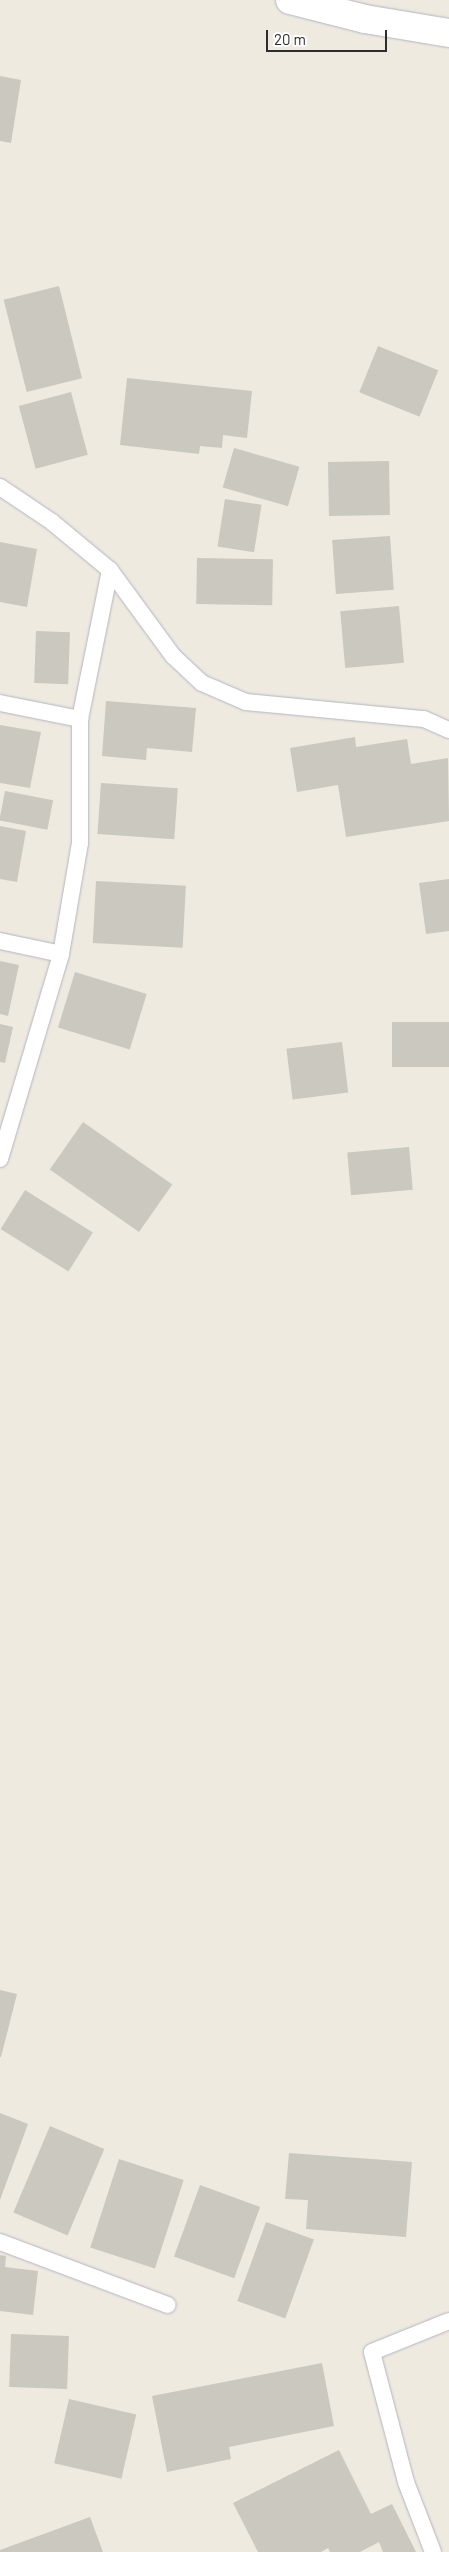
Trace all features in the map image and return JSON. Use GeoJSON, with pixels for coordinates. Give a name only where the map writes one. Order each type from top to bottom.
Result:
{"type":"FeatureCollection","features":[{"type":"Feature","properties":{"kind":"street"},"geometry":{"type":"LineString","coordinates":[[290,0],[365,19],[449,33]]}},
{"type":"Feature","properties":{"kind":"lane"},"geometry":{"type":"LineString","coordinates":[[0,488],[52,522],[110,570],[173,656],[202,684],[246,702],[424,719],[449,730]]}},
{"type":"Feature","properties":{"kind":"lane"},"geometry":{"type":"LineString","coordinates":[[0,1160],[61,954],[80,844],[80,719],[110,570]]}},
{"type":"Feature","properties":{"kind":"lane"},"geometry":{"type":"LineString","coordinates":[[0,703],[80,719]]}},
{"type":"Feature","properties":{"kind":"lane"},"geometry":{"type":"LineString","coordinates":[[0,941],[61,954]]}},
{"type":"Feature","properties":{"kind":"lane"},"geometry":{"type":"LineString","coordinates":[[0,2242],[168,2305]]}},
{"type":"Feature","properties":{"kind":"lane"},"geometry":{"type":"LineString","coordinates":[[433,2552],[406,2482],[372,2352],[449,2321]]}},
{"type":"Feature","properties":{"kind":"building"},"geometry":{"type":"Polygon","coordinates":[[[0,76],[21,80],[11,143],[0,141],[0,76]]]}},
{"type":"Feature","properties":{"kind":"building"},"geometry":{"type":"Polygon","coordinates":[[[59,286],[82,378],[27,392],[4,300],[59,286]]]}},
{"type":"Feature","properties":{"kind":"building"},"geometry":{"type":"Polygon","coordinates":[[[378,346],[438,370],[420,417],[359,392],[378,346]]]}},
{"type":"Feature","properties":{"kind":"building"},"geometry":{"type":"Polygon","coordinates":[[[127,378],[252,391],[247,438],[223,435],[222,448],[200,446],[199,454],[120,445],[127,378]]]}},
{"type":"Feature","properties":{"kind":"building"},"geometry":{"type":"Polygon","coordinates":[[[71,392],[88,455],[36,469],[19,406],[71,392]]]}},
{"type":"Feature","properties":{"kind":"building"},"geometry":{"type":"Polygon","coordinates":[[[234,448],[299,467],[288,506],[223,487],[234,448]]]}},
{"type":"Feature","properties":{"kind":"building"},"geometry":{"type":"Polygon","coordinates":[[[389,461],[390,515],[329,516],[328,462],[389,461]]]}},
{"type":"Feature","properties":{"kind":"building"},"geometry":{"type":"Polygon","coordinates":[[[225,499],[262,505],[254,552],[217,546],[225,499]]]}},
{"type":"Feature","properties":{"kind":"building"},"geometry":{"type":"Polygon","coordinates":[[[390,536],[394,590],[336,594],[332,540],[390,536]]]}},
{"type":"Feature","properties":{"kind":"building"},"geometry":{"type":"Polygon","coordinates":[[[0,542],[37,549],[27,607],[0,602],[0,542]]]}},
{"type":"Feature","properties":{"kind":"building"},"geometry":{"type":"Polygon","coordinates":[[[197,558],[273,559],[272,605],[196,604],[197,558]]]}},
{"type":"Feature","properties":{"kind":"building"},"geometry":{"type":"Polygon","coordinates":[[[399,606],[404,663],[345,668],[340,611],[399,606]]]}},
{"type":"Feature","properties":{"kind":"building"},"geometry":{"type":"Polygon","coordinates":[[[36,631],[70,632],[68,684],[34,683],[36,631]]]}},
{"type":"Feature","properties":{"kind":"building"},"geometry":{"type":"Polygon","coordinates":[[[106,701],[196,708],[192,752],[147,748],[146,760],[102,756],[106,701]]]}},
{"type":"Feature","properties":{"kind":"building"},"geometry":{"type":"Polygon","coordinates":[[[0,725],[41,732],[30,788],[0,783],[0,725]]]}},
{"type":"Feature","properties":{"kind":"building"},"geometry":{"type":"Polygon","coordinates":[[[355,737],[356,747],[407,739],[411,764],[448,758],[449,821],[346,837],[338,785],[297,792],[290,748],[355,737]]]}},
{"type":"Feature","properties":{"kind":"building"},"geometry":{"type":"Polygon","coordinates":[[[101,783],[178,788],[174,839],[97,834],[101,783]]]}},
{"type":"Feature","properties":{"kind":"building"},"geometry":{"type":"Polygon","coordinates":[[[5,791],[53,800],[47,830],[0,821],[5,791]]]}},
{"type":"Feature","properties":{"kind":"building"},"geometry":{"type":"Polygon","coordinates":[[[0,826],[26,831],[17,882],[0,879],[0,826]]]}},
{"type":"Feature","properties":{"kind":"building"},"geometry":{"type":"Polygon","coordinates":[[[449,879],[449,931],[426,934],[419,883],[449,879]]]}},
{"type":"Feature","properties":{"kind":"building"},"geometry":{"type":"Polygon","coordinates":[[[96,881],[186,886],[183,948],[93,943],[96,881]]]}},
{"type":"Feature","properties":{"kind":"building"},"geometry":{"type":"Polygon","coordinates":[[[0,961],[19,965],[8,1016],[0,1014],[0,961]]]}},
{"type":"Feature","properties":{"kind":"building"},"geometry":{"type":"Polygon","coordinates":[[[75,972],[147,994],[130,1049],[58,1027],[75,972]]]}},
{"type":"Feature","properties":{"kind":"building"},"geometry":{"type":"Polygon","coordinates":[[[392,1022],[449,1022],[449,1067],[392,1067],[392,1022]]]}},
{"type":"Feature","properties":{"kind":"building"},"geometry":{"type":"Polygon","coordinates":[[[0,1024],[13,1027],[5,1063],[0,1062],[0,1024]]]}},
{"type":"Feature","properties":{"kind":"building"},"geometry":{"type":"Polygon","coordinates":[[[342,1042],[348,1093],[293,1099],[286,1049],[342,1042]]]}},
{"type":"Feature","properties":{"kind":"building"},"geometry":{"type":"Polygon","coordinates":[[[83,1122],[172,1185],[139,1232],[50,1170],[83,1122]]]}},
{"type":"Feature","properties":{"kind":"building"},"geometry":{"type":"Polygon","coordinates":[[[409,1147],[413,1190],[351,1195],[347,1152],[409,1147]]]}},
{"type":"Feature","properties":{"kind":"building"},"geometry":{"type":"Polygon","coordinates":[[[25,1190],[93,1232],[68,1271],[1,1229],[25,1190]]]}},
{"type":"Feature","properties":{"kind":"building"},"geometry":{"type":"Polygon","coordinates":[[[0,1990],[17,1994],[1,2057],[0,2057],[0,1990]]]}},
{"type":"Feature","properties":{"kind":"building"},"geometry":{"type":"Polygon","coordinates":[[[0,2113],[28,2124],[0,2200],[0,2113]]]}},
{"type":"Feature","properties":{"kind":"building"},"geometry":{"type":"Polygon","coordinates":[[[50,2126],[104,2149],[68,2236],[13,2213],[50,2126]]]}},
{"type":"Feature","properties":{"kind":"building"},"geometry":{"type":"Polygon","coordinates":[[[289,2153],[412,2162],[406,2237],[306,2229],[308,2200],[285,2199],[289,2153]]]}},
{"type":"Feature","properties":{"kind":"building"},"geometry":{"type":"Polygon","coordinates":[[[119,2159],[184,2180],[155,2268],[90,2247],[119,2159]]]}},
{"type":"Feature","properties":{"kind":"building"},"geometry":{"type":"Polygon","coordinates":[[[200,2185],[260,2207],[234,2278],[174,2256],[200,2185]]]}},
{"type":"Feature","properties":{"kind":"building"},"geometry":{"type":"Polygon","coordinates":[[[266,2222],[314,2239],[285,2318],[237,2301],[266,2222]]]}},
{"type":"Feature","properties":{"kind":"building"},"geometry":{"type":"Polygon","coordinates":[[[0,2255],[6,2256],[5,2267],[38,2271],[33,2315],[0,2311],[0,2255]]]}},
{"type":"Feature","properties":{"kind":"building"},"geometry":{"type":"Polygon","coordinates":[[[11,2334],[69,2336],[67,2389],[9,2387],[11,2334]]]}},
{"type":"Feature","properties":{"kind":"building"},"geometry":{"type":"Polygon","coordinates":[[[322,2363],[334,2426],[229,2447],[231,2459],[167,2472],[152,2396],[322,2363]]]}},
{"type":"Feature","properties":{"kind":"building"},"geometry":{"type":"Polygon","coordinates":[[[69,2399],[136,2415],[121,2479],[54,2463],[69,2399]]]}},
{"type":"Feature","properties":{"kind":"building"},"geometry":{"type":"Polygon","coordinates":[[[339,2450],[371,2514],[392,2504],[416,2552],[383,2552],[379,2542],[360,2552],[330,2552],[328,2548],[321,2552],[258,2552],[233,2503],[339,2450]]]}},
{"type":"Feature","properties":{"kind":"building"},"geometry":{"type":"Polygon","coordinates":[[[90,2517],[103,2552],[0,2552],[0,2550],[90,2517]]]}}]}
